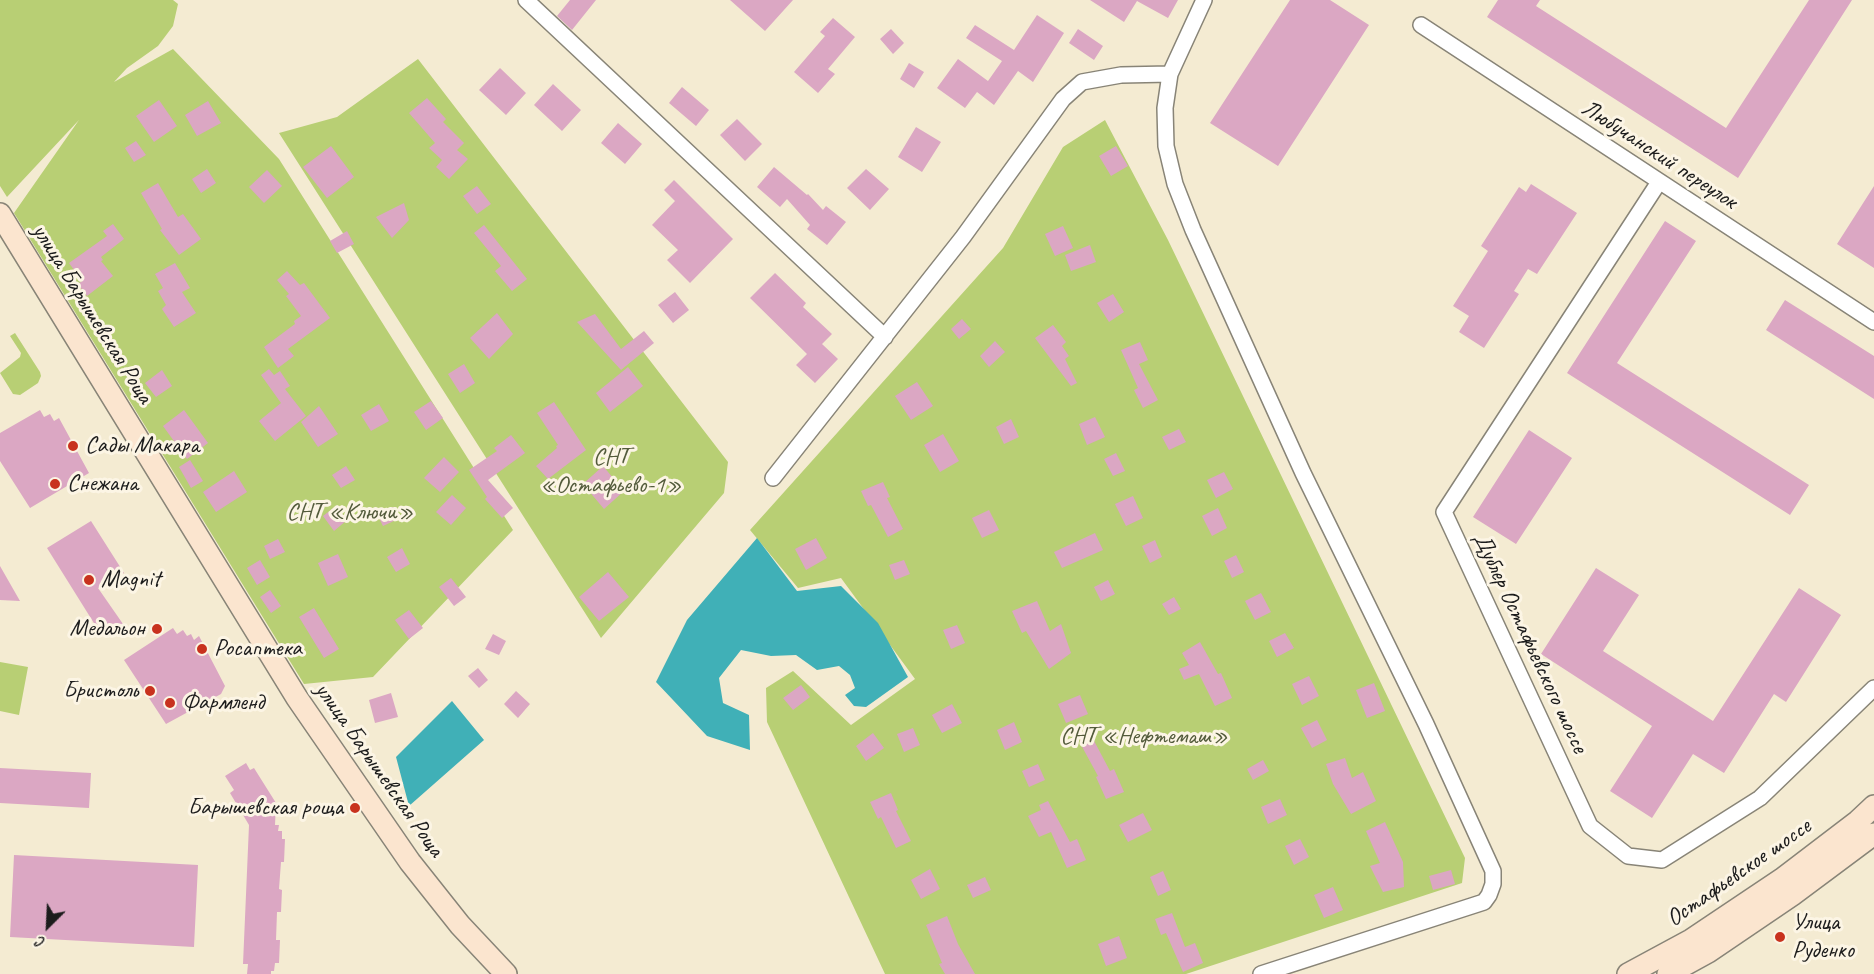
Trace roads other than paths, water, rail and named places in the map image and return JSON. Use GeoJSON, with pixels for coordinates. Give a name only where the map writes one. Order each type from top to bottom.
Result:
{"type":"FeatureCollection","features":[{"type":"Feature","properties":{"kind":"street"},"geometry":{"type":"LineString","coordinates":[[526,0],[885,337]]}},
{"type":"Feature","properties":{"kind":"street"},"geometry":{"type":"LineString","coordinates":[[1204,0],[1170,74],[1165,108],[1164,125],[1168,155],[1182,206],[1303,473],[1426,724],[1493,871],[1493,884],[1484,902],[1261,974]]}},
{"type":"Feature","properties":{"kind":"street","name":"Любучанский переулок"},"geometry":{"type":"LineString","coordinates":[[1420,25],[1874,322]]}},
{"type":"Feature","properties":{"kind":"street"},"geometry":{"type":"LineString","coordinates":[[774,478],[963,237],[1063,99],[1082,82],[1121,75],[1170,74]]}},
{"type":"Feature","properties":{"kind":"street","name":"Дублер Остафьевского шоссе"},"geometry":{"type":"LineString","coordinates":[[1659,183],[1444,512],[1590,826],[1628,856],[1662,860],[1760,798],[1874,688]]}},
{"type":"Feature","properties":{"kind":"street","name":"улица Барышевская Роща"},"geometry":{"type":"LineString","coordinates":[[0,214],[297,698],[410,862],[460,925],[506,974]]}},
{"type":"Feature","properties":{"kind":"street","name":"Остафьевское шоссе"},"geometry":{"type":"LineString","coordinates":[[1628,974],[1691,940],[1782,879],[1858,821],[1874,806]]}},
{"type":"Feature","properties":{"kind":"street","name":"Остафьевское шоссе"},"geometry":{"type":"LineString","coordinates":[[1668,974],[1708,952],[1792,895],[1874,834]]}},
{"type":"Feature","properties":{"kind":"water"},"geometry":{"type":"Polygon","coordinates":[[[757,538],[797,591],[841,586],[878,623],[908,677],[866,707],[854,706],[845,695],[855,688],[850,675],[839,666],[817,670],[796,655],[771,656],[741,650],[719,678],[723,703],[749,715],[750,750],[707,736],[656,682],[687,620],[757,538]]]}},
{"type":"Feature","properties":{"kind":"water"},"geometry":{"type":"Polygon","coordinates":[[[452,701],[484,740],[409,806],[396,757],[452,701]]]}},
{"type":"Feature","properties":{"kind":"place","name":"Сады Макара"},"geometry":{"type":"Point","coordinates":[73,446]}},
{"type":"Feature","properties":{"kind":"place","name":"Снежана"},"geometry":{"type":"Point","coordinates":[55,484]}},
{"type":"Feature","properties":{"kind":"place","name":"Magnit"},"geometry":{"type":"Point","coordinates":[89,580]}},
{"type":"Feature","properties":{"kind":"place","name":"Медальон"},"geometry":{"type":"Point","coordinates":[157,629]}},
{"type":"Feature","properties":{"kind":"place","name":"Росаптека"},"geometry":{"type":"Point","coordinates":[202,649]}},
{"type":"Feature","properties":{"kind":"place","name":"Бристоль"},"geometry":{"type":"Point","coordinates":[150,691]}},
{"type":"Feature","properties":{"kind":"place","name":"Фармленд"},"geometry":{"type":"Point","coordinates":[170,703]}},
{"type":"Feature","properties":{"kind":"place","name":"Барышевская роща"},"geometry":{"type":"Point","coordinates":[355,808]}},
{"type":"Feature","properties":{"kind":"place","name":"Улица Руденко"},"geometry":{"type":"Point","coordinates":[1780,937]}},
{"type":"Feature","properties":{"kind":"park label","name":"СНТ «Остафьево-1»"},"geometry":{"type":"Point","coordinates":[611,472]}},
{"type":"Feature","properties":{"kind":"park label","name":"СНТ «Ключи»"},"geometry":{"type":"Point","coordinates":[350,513]}},
{"type":"Feature","properties":{"kind":"park label","name":"СНТ «Нефтемаш»"},"geometry":{"type":"Point","coordinates":[1144,737]}}]}
